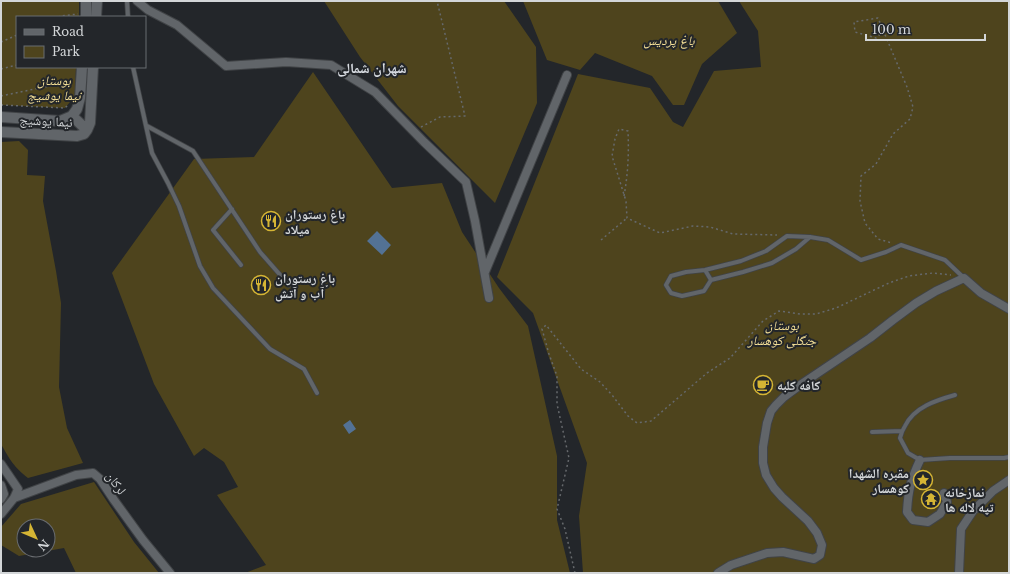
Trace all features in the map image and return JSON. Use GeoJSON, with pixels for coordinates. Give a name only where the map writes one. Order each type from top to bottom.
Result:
{"type":"FeatureCollection","features":[{"type":"Feature","properties":{"kind":"street"},"geometry":{"type":"LineString","coordinates":[[82,15],[86,1]]}},
{"type":"Feature","properties":{"kind":"street"},"geometry":{"type":"LineString","coordinates":[[96,16],[97,1]]}},
{"type":"Feature","properties":{"kind":"street"},"geometry":{"type":"LineString","coordinates":[[137,1],[148,10],[177,25],[226,66],[286,62],[331,65],[375,92],[466,182],[475,221],[489,298]]}},
{"type":"Feature","properties":{"kind":"street"},"geometry":{"type":"LineString","coordinates":[[82,68],[80,98],[77,109],[72,116],[88,130],[90,122],[93,68]]}},
{"type":"Feature","properties":{"kind":"street"},"geometry":{"type":"LineString","coordinates":[[485,273],[567,75]]}},
{"type":"Feature","properties":{"kind":"street","name":"نیما یوشیج"},"geometry":{"type":"LineString","coordinates":[[1,117],[60,121],[72,116]]}},
{"type":"Feature","properties":{"kind":"street","name":"نیما یوشیج"},"geometry":{"type":"LineString","coordinates":[[1,132],[77,136],[84,134],[88,130]]}},
{"type":"Feature","properties":{"kind":"street"},"geometry":{"type":"LineString","coordinates":[[718,573],[731,565],[767,553],[783,552],[814,559],[820,554],[822,545],[818,533],[808,521],[774,488],[766,475],[763,463],[763,447],[767,423],[772,411],[784,397],[870,338],[916,303],[964,278],[981,293],[1009,308]]}},
{"type":"Feature","properties":{"kind":"street"},"geometry":{"type":"LineString","coordinates":[[920,460],[912,477],[908,496],[907,512],[913,520],[928,522],[940,514],[947,502],[944,493]]}},
{"type":"Feature","properties":{"kind":"street"},"geometry":{"type":"LineString","coordinates":[[1,464],[18,489],[14,498],[1,514]]}},
{"type":"Feature","properties":{"kind":"street","name":"لرکان"},"geometry":{"type":"LineString","coordinates":[[14,498],[76,475],[93,473],[100,479],[143,540],[170,573]]}},
{"type":"Feature","properties":{"kind":"street"},"geometry":{"type":"LineString","coordinates":[[959,573],[961,529],[973,510],[993,491],[1009,480]]}},
{"type":"Feature","properties":{"kind":"street"},"geometry":{"type":"LineString","coordinates":[[1,485],[4,494],[1,498]]}},
{"type":"Feature","properties":{"kind":"lane"},"geometry":{"type":"LineString","coordinates":[[127,1],[128,16]]}},
{"type":"Feature","properties":{"kind":"lane"},"geometry":{"type":"LineString","coordinates":[[133,68],[152,153],[179,206],[200,266],[213,288],[270,349],[304,369],[317,393]]}},
{"type":"Feature","properties":{"kind":"lane"},"geometry":{"type":"LineString","coordinates":[[147,126],[193,150],[260,252],[289,285]]}},
{"type":"Feature","properties":{"kind":"lane"},"geometry":{"type":"LineString","coordinates":[[232,209],[213,230],[241,265]]}},
{"type":"Feature","properties":{"kind":"lane"},"geometry":{"type":"LineString","coordinates":[[810,237],[796,249],[772,263],[710,280],[704,290],[682,296],[671,293],[666,285],[671,276],[686,272],[705,270],[741,261],[766,251],[787,236],[810,237],[828,240],[861,260],[886,252],[901,245],[945,260],[964,278]]}},
{"type":"Feature","properties":{"kind":"lane"},"geometry":{"type":"LineString","coordinates":[[705,270],[710,280]]}},
{"type":"Feature","properties":{"kind":"lane"},"geometry":{"type":"LineString","coordinates":[[955,395],[936,400],[916,412],[905,424],[900,438],[908,453],[920,460],[1009,457]]}},
{"type":"Feature","properties":{"kind":"lane"},"geometry":{"type":"LineString","coordinates":[[872,432],[902,431]]}},
{"type":"Feature","properties":{"kind":"path"},"geometry":{"type":"LineString","coordinates":[[413,131],[440,118],[465,116],[437,1]]}},
{"type":"Feature","properties":{"kind":"path"},"geometry":{"type":"LineString","coordinates":[[61,16],[82,15]]}},
{"type":"Feature","properties":{"kind":"path"},"geometry":{"type":"LineString","coordinates":[[884,31],[876,38],[855,32],[854,22],[878,18],[884,31],[907,87],[913,107],[910,119],[893,134],[876,164],[861,176],[860,201],[865,223],[878,239],[901,245]]}},
{"type":"Feature","properties":{"kind":"path"},"geometry":{"type":"LineString","coordinates":[[1,42],[16,35]]}},
{"type":"Feature","properties":{"kind":"path"},"geometry":{"type":"LineString","coordinates":[[1,69],[16,65]]}},
{"type":"Feature","properties":{"kind":"path"},"geometry":{"type":"LineString","coordinates":[[1,96],[75,81]]}},
{"type":"Feature","properties":{"kind":"path"},"geometry":{"type":"LineString","coordinates":[[1,105],[65,108],[70,102]]}},
{"type":"Feature","properties":{"kind":"path"},"geometry":{"type":"LineString","coordinates":[[624,196],[628,173],[628,131],[619,129],[615,139],[612,156],[624,196],[626,201],[627,218]]}},
{"type":"Feature","properties":{"kind":"path"},"geometry":{"type":"LineString","coordinates":[[627,218],[660,233],[693,226],[710,227],[733,234],[787,236]]}},
{"type":"Feature","properties":{"kind":"path"},"geometry":{"type":"LineString","coordinates":[[601,240],[627,218]]}},
{"type":"Feature","properties":{"kind":"path"},"geometry":{"type":"LineString","coordinates":[[575,573],[565,529],[557,509],[569,458],[557,404],[557,376],[542,329],[546,325],[581,369],[600,382],[628,416],[638,424],[651,421],[707,373],[730,358],[763,321],[779,311],[800,314],[816,314],[836,308],[889,283],[909,276],[933,273],[964,278]]}},
{"type":"Feature","properties":{"kind":"green space","name":"بوستان نیما یوشیج"},"geometry":{"type":"Polygon","coordinates":[[[1,1],[79,1],[79,16],[16,16],[16,68],[76,68],[75,96],[65,108],[1,105],[1,1]]]}},
{"type":"Feature","properties":{"kind":"green space"},"geometry":{"type":"Polygon","coordinates":[[[324,1],[504,1],[536,47],[537,103],[495,203],[398,106],[360,57],[324,1]]]}},
{"type":"Feature","properties":{"kind":"green space","name":"باغ پردیس"},"geometry":{"type":"Polygon","coordinates":[[[523,1],[718,1],[737,33],[702,64],[684,105],[673,105],[652,76],[595,53],[580,70],[547,60],[523,1]]]}},
{"type":"Feature","properties":{"kind":"green space","name":"بوستان جنگلی کوهسار"},"geometry":{"type":"Polygon","coordinates":[[[739,1],[1009,1],[1009,573],[583,573],[579,516],[587,463],[533,313],[497,277],[578,74],[650,88],[673,122],[683,127],[714,71],[761,67],[758,31],[739,1]]]}},
{"type":"Feature","properties":{"kind":"green space"},"geometry":{"type":"Polygon","coordinates":[[[313,72],[392,188],[442,183],[462,232],[499,288],[528,326],[557,456],[557,520],[570,573],[245,573],[266,565],[217,495],[238,487],[224,462],[204,448],[194,456],[154,384],[112,273],[194,159],[254,157],[313,72]]]}},
{"type":"Feature","properties":{"kind":"green space"},"geometry":{"type":"Polygon","coordinates":[[[19,141],[28,150],[27,175],[45,176],[43,201],[61,303],[59,387],[67,428],[83,463],[28,478],[13,463],[1,444],[1,142],[19,141]]]}},
{"type":"Feature","properties":{"kind":"green space"},"geometry":{"type":"Polygon","coordinates":[[[94,482],[134,542],[159,573],[76,573],[64,548],[56,549],[56,518],[16,518],[16,554],[1,545],[1,527],[21,504],[94,482]]]}},
{"type":"Feature","properties":{"kind":"water"},"geometry":{"type":"Polygon","coordinates":[[[377,231],[391,245],[382,255],[367,241],[377,231]]]}},
{"type":"Feature","properties":{"kind":"water"},"geometry":{"type":"Polygon","coordinates":[[[350,420],[356,429],[349,434],[343,425],[350,420]]]}},
{"type":"Feature","properties":{"kind":"place","name":"باغ رستوران میلاد"},"geometry":{"type":"Point","coordinates":[271,221]}},
{"type":"Feature","properties":{"kind":"place","name":"باغ رستوران آب و آتش"},"geometry":{"type":"Point","coordinates":[261,285]}},
{"type":"Feature","properties":{"kind":"place","name":"کافه کلبه"},"geometry":{"type":"Point","coordinates":[763,385]}},
{"type":"Feature","properties":{"kind":"place","name":"مقبره الشهدا کوهسار"},"geometry":{"type":"Point","coordinates":[923,480]}},
{"type":"Feature","properties":{"kind":"place","name":"نمازخانه تپه لاله ها"},"geometry":{"type":"Point","coordinates":[931,499]}},
{"type":"Feature","properties":{"kind":"district","name":"شهران شمالی"},"geometry":{"type":"Point","coordinates":[372,68]}}]}
